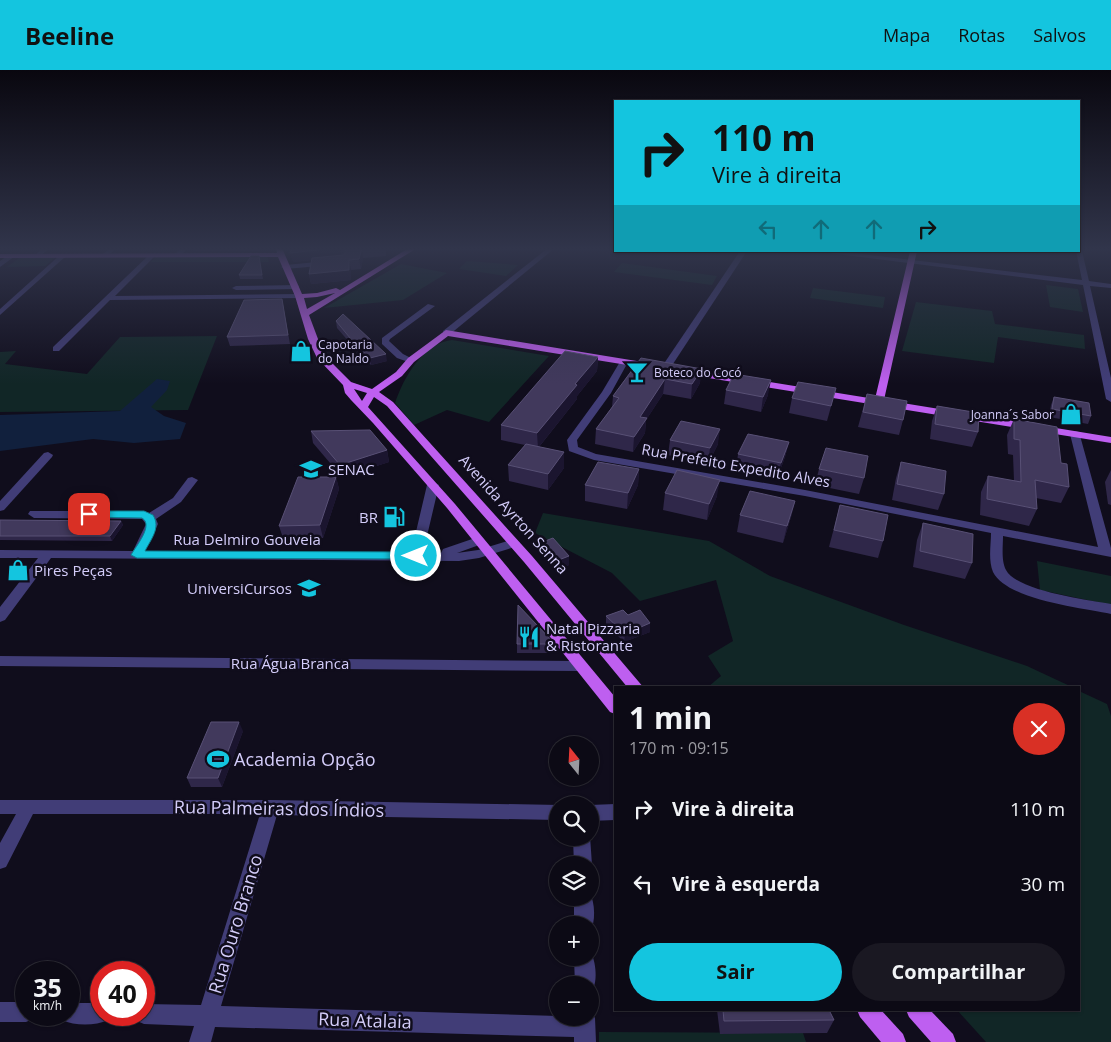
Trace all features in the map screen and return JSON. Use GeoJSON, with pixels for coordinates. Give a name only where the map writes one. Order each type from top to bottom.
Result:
{"type":"FeatureCollection","features":[{"type":"Feature","properties":{"kind":"main road"},"geometry":{"type":"LineString","coordinates":[[326,293],[299,296],[315,348],[326,363],[349,386],[359,392],[373,392]]}},
{"type":"Feature","properties":{"kind":"main road"},"geometry":{"type":"LineString","coordinates":[[305,314],[340,293]]}},
{"type":"Feature","properties":{"kind":"main road"},"geometry":{"type":"LineString","coordinates":[[879,403],[905,293]]}},
{"type":"Feature","properties":{"kind":"main road"},"geometry":{"type":"LineString","coordinates":[[363,408],[373,392],[399,374],[411,360],[446,333],[1111,440]]}},
{"type":"Feature","properties":{"kind":"main road"},"geometry":{"type":"LineString","coordinates":[[390,404],[399,374]]}},
{"type":"Feature","properties":{"kind":"main road"},"geometry":{"type":"LineString","coordinates":[[349,386],[354,398],[433,485],[614,707]]}},
{"type":"Feature","properties":{"kind":"main road","name":"Avenida Ayrton Senna"},"geometry":{"type":"LineString","coordinates":[[373,392],[390,404],[514,544],[635,686]]}},
{"type":"Feature","properties":{"kind":"main road"},"geometry":{"type":"LineString","coordinates":[[868,1011],[895,1042]]}},
{"type":"Feature","properties":{"kind":"main road"},"geometry":{"type":"LineString","coordinates":[[917,1011],[944,1042]]}},
{"type":"Feature","properties":{"kind":"street"},"geometry":{"type":"LineString","coordinates":[[0,313],[21,293]]}},
{"type":"Feature","properties":{"kind":"street"},"geometry":{"type":"LineString","coordinates":[[56,349],[114,293]]}},
{"type":"Feature","properties":{"kind":"street"},"geometry":{"type":"LineString","coordinates":[[446,333],[495,293]]}},
{"type":"Feature","properties":{"kind":"street"},"geometry":{"type":"LineString","coordinates":[[666,368],[716,293]]}},
{"type":"Feature","properties":{"kind":"street"},"geometry":{"type":"LineString","coordinates":[[1087,293],[1111,399]]}},
{"type":"Feature","properties":{"kind":"street"},"geometry":{"type":"LineString","coordinates":[[109,298],[299,296]]}},
{"type":"Feature","properties":{"kind":"street"},"geometry":{"type":"LineString","coordinates":[[411,360],[400,356],[385,342],[386,338],[431,306]]}},
{"type":"Feature","properties":{"kind":"street","name":"Rua Prefeito Expedito Alves"},"geometry":{"type":"LineString","coordinates":[[624,362],[606,393],[571,442],[573,449],[581,453],[806,493],[1108,552],[1075,434]]}},
{"type":"Feature","properties":{"kind":"street"},"geometry":{"type":"LineString","coordinates":[[0,508],[48,455]]}},
{"type":"Feature","properties":{"kind":"street"},"geometry":{"type":"LineString","coordinates":[[150,518],[177,500],[192,480]]}},
{"type":"Feature","properties":{"kind":"street"},"geometry":{"type":"LineString","coordinates":[[416,556],[433,485]]}},
{"type":"Feature","properties":{"kind":"street"},"geometry":{"type":"LineString","coordinates":[[34,514],[144,515],[150,518],[152,524],[137,555]]}},
{"type":"Feature","properties":{"kind":"street"},"geometry":{"type":"LineString","coordinates":[[997,530],[999,569],[1009,583],[1030,591],[1111,609]]}},
{"type":"Feature","properties":{"kind":"street","name":"Rua Delmiro Gouveia"},"geometry":{"type":"LineString","coordinates":[[0,554],[459,557],[482,547],[514,544]]}},
{"type":"Feature","properties":{"kind":"street"},"geometry":{"type":"LineString","coordinates":[[0,617],[47,555]]}},
{"type":"Feature","properties":{"kind":"street","name":"Rua Água Branca"},"geometry":{"type":"LineString","coordinates":[[0,661],[580,666]]}},
{"type":"Feature","properties":{"kind":"street","name":"Rua Palmeiras dos Índios"},"geometry":{"type":"LineString","coordinates":[[0,807],[271,807],[549,812]]}},
{"type":"Feature","properties":{"kind":"street","name":"Rua Ouro Branco"},"geometry":{"type":"LineString","coordinates":[[200,1042],[271,807]]}},
{"type":"Feature","properties":{"kind":"street"},"geometry":{"type":"LineString","coordinates":[[0,861],[28,808]]}},
{"type":"Feature","properties":{"kind":"street"},"geometry":{"type":"LineString","coordinates":[[599,813],[614,812]]}},
{"type":"Feature","properties":{"kind":"street"},"geometry":{"type":"LineString","coordinates":[[0,1012],[15,1012]]}},
{"type":"Feature","properties":{"kind":"street","name":"Rua Atalaia"},"geometry":{"type":"LineString","coordinates":[[155,1014],[585,1029]]}},
{"type":"Feature","properties":{"kind":"green space"},"geometry":{"type":"Polygon","coordinates":[[[350,293],[414,293],[403,300],[324,308],[350,293]]]}},
{"type":"Feature","properties":{"kind":"green space"},"geometry":{"type":"Polygon","coordinates":[[[811,293],[856,293],[885,297],[883,308],[810,298],[811,293]]]}},
{"type":"Feature","properties":{"kind":"green space"},"geometry":{"type":"Polygon","coordinates":[[[1048,293],[1079,293],[1083,312],[1050,307],[1048,293]]]}},
{"type":"Feature","properties":{"kind":"green space"},"geometry":{"type":"Polygon","coordinates":[[[916,302],[992,311],[995,324],[1084,335],[1085,349],[998,337],[994,363],[902,351],[916,302]]]}},
{"type":"Feature","properties":{"kind":"green space"},"geometry":{"type":"Polygon","coordinates":[[[217,336],[188,410],[0,412],[0,352],[16,351],[5,364],[87,374],[120,337],[217,336]]]}},
{"type":"Feature","properties":{"kind":"green space"},"geometry":{"type":"Polygon","coordinates":[[[452,340],[549,356],[489,422],[447,410],[414,425],[395,403],[399,393],[409,372],[424,354],[432,347],[452,340]]]}},
{"type":"Feature","properties":{"kind":"green space"},"geometry":{"type":"Polygon","coordinates":[[[543,513],[709,541],[770,576],[904,625],[1027,666],[1070,686],[709,686],[721,676],[708,656],[733,641],[716,580],[640,601],[612,573],[535,533],[543,513]]]}},
{"type":"Feature","properties":{"kind":"green space"},"geometry":{"type":"Polygon","coordinates":[[[1037,561],[1111,576],[1111,605],[1040,590],[1037,561]]]}},
{"type":"Feature","properties":{"kind":"green space"},"geometry":{"type":"Polygon","coordinates":[[[1080,691],[1107,704],[1111,716],[1111,1042],[986,1042],[958,1011],[1080,1011],[1080,691]]]}},
{"type":"Feature","properties":{"kind":"green space"},"geometry":{"type":"Polygon","coordinates":[[[599,1032],[803,1033],[806,1042],[599,1042],[599,1032]]]}},
{"type":"Feature","properties":{"kind":"water"},"geometry":{"type":"Polygon","coordinates":[[[157,379],[170,381],[167,390],[151,407],[164,416],[186,423],[180,439],[134,443],[93,439],[0,451],[0,415],[120,411],[157,379]]]}},
{"type":"Feature","properties":{"kind":"building"},"geometry":{"type":"Polygon","coordinates":[[[282,299],[288,335],[227,337],[244,300],[282,299]]]}},
{"type":"Feature","properties":{"kind":"building"},"geometry":{"type":"Polygon","coordinates":[[[343,314],[386,354],[370,358],[355,344],[336,321],[343,314]]]}},
{"type":"Feature","properties":{"kind":"building"},"geometry":{"type":"Polygon","coordinates":[[[565,351],[598,357],[537,433],[501,425],[565,351]]]}},
{"type":"Feature","properties":{"kind":"building"},"geometry":{"type":"Polygon","coordinates":[[[641,358],[702,369],[692,384],[665,379],[640,417],[647,418],[634,437],[596,429],[619,398],[613,396],[641,358]]]}},
{"type":"Feature","properties":{"kind":"building"},"geometry":{"type":"Polygon","coordinates":[[[734,374],[771,380],[763,397],[726,390],[734,374]]]}},
{"type":"Feature","properties":{"kind":"building"},"geometry":{"type":"Polygon","coordinates":[[[798,382],[836,388],[831,406],[792,398],[798,382]]]}},
{"type":"Feature","properties":{"kind":"building"},"geometry":{"type":"Polygon","coordinates":[[[867,394],[907,401],[903,420],[863,412],[867,394]]]}},
{"type":"Feature","properties":{"kind":"building"},"geometry":{"type":"Polygon","coordinates":[[[1054,397],[1089,403],[1091,416],[1052,409],[1054,397]]]}},
{"type":"Feature","properties":{"kind":"building"},"geometry":{"type":"Polygon","coordinates":[[[937,406],[979,413],[978,432],[935,424],[937,406]]]}},
{"type":"Feature","properties":{"kind":"building"},"geometry":{"type":"Polygon","coordinates":[[[1014,419],[1057,427],[1061,463],[1067,464],[1069,487],[1035,480],[1037,509],[987,499],[988,476],[1021,482],[1020,440],[1014,439],[1014,419]]]}},
{"type":"Feature","properties":{"kind":"building"},"geometry":{"type":"Polygon","coordinates":[[[681,421],[720,429],[710,448],[670,440],[681,421]]]}},
{"type":"Feature","properties":{"kind":"building"},"geometry":{"type":"Polygon","coordinates":[[[370,430],[387,450],[340,465],[311,431],[370,430]]]}},
{"type":"Feature","properties":{"kind":"building"},"geometry":{"type":"Polygon","coordinates":[[[748,434],[789,442],[781,463],[738,454],[748,434]]]}},
{"type":"Feature","properties":{"kind":"building"},"geometry":{"type":"Polygon","coordinates":[[[526,444],[564,452],[548,474],[508,465],[526,444]]]}},
{"type":"Feature","properties":{"kind":"building"},"geometry":{"type":"Polygon","coordinates":[[[826,448],[868,456],[864,478],[819,469],[826,448]]]}},
{"type":"Feature","properties":{"kind":"building"},"geometry":{"type":"Polygon","coordinates":[[[598,462],[639,469],[628,493],[585,485],[598,462]]]}},
{"type":"Feature","properties":{"kind":"building"},"geometry":{"type":"Polygon","coordinates":[[[901,462],[946,471],[944,494],[897,484],[901,462]]]}},
{"type":"Feature","properties":{"kind":"building"},"geometry":{"type":"Polygon","coordinates":[[[677,470],[720,480],[709,504],[665,493],[677,470]]]}},
{"type":"Feature","properties":{"kind":"building"},"geometry":{"type":"Polygon","coordinates":[[[298,477],[336,477],[320,525],[279,526],[298,477]]]}},
{"type":"Feature","properties":{"kind":"building"},"geometry":{"type":"Polygon","coordinates":[[[750,491],[795,501],[787,526],[740,515],[750,491]]]}},
{"type":"Feature","properties":{"kind":"building"},"geometry":{"type":"Polygon","coordinates":[[[840,505],[888,515],[883,541],[834,530],[840,505]]]}},
{"type":"Feature","properties":{"kind":"building"},"geometry":{"type":"Polygon","coordinates":[[[0,520],[121,521],[110,536],[0,536],[0,520]]]}},
{"type":"Feature","properties":{"kind":"building"},"geometry":{"type":"Polygon","coordinates":[[[923,523],[973,534],[972,563],[920,551],[923,523]]]}},
{"type":"Feature","properties":{"kind":"building"},"geometry":{"type":"Polygon","coordinates":[[[553,538],[569,556],[556,561],[540,543],[553,538]]]}},
{"type":"Feature","properties":{"kind":"building"},"geometry":{"type":"Polygon","coordinates":[[[518,605],[555,644],[517,644],[518,605]]]}},
{"type":"Feature","properties":{"kind":"building"},"geometry":{"type":"Polygon","coordinates":[[[623,610],[628,615],[640,610],[650,623],[625,634],[606,616],[623,610]]]}},
{"type":"Feature","properties":{"kind":"building","name":"Academia Opção"},"geometry":{"type":"Polygon","coordinates":[[[211,722],[239,722],[218,778],[187,778],[211,722]]]}},
{"type":"Feature","properties":{"kind":"building"},"geometry":{"type":"Polygon","coordinates":[[[723,1011],[830,1011],[834,1020],[724,1021],[723,1011]]]}},
{"type":"Feature","properties":{"kind":"place","name":"Capotaria do Naldo"},"geometry":{"type":"Point","coordinates":[301,351]}},
{"type":"Feature","properties":{"kind":"place","name":"Boteco do Cocó"},"geometry":{"type":"Point","coordinates":[637,372]}},
{"type":"Feature","properties":{"kind":"place","name":"Joanna´s Sabor"},"geometry":{"type":"Point","coordinates":[1071,414]}},
{"type":"Feature","properties":{"kind":"place","name":"SENAC"},"geometry":{"type":"Point","coordinates":[311,469]}},
{"type":"Feature","properties":{"kind":"place","name":"BR"},"geometry":{"type":"Point","coordinates":[394,517]}},
{"type":"Feature","properties":{"kind":"place","name":"Pires Peças"},"geometry":{"type":"Point","coordinates":[18,570]}},
{"type":"Feature","properties":{"kind":"place","name":"UniversiCursos"},"geometry":{"type":"Point","coordinates":[309,588]}},
{"type":"Feature","properties":{"kind":"place","name":"Natal Pizzaria & Ristorante"},"geometry":{"type":"Point","coordinates":[529,637]}},
{"type":"Feature","properties":{"kind":"place","name":"Academia Opção"},"geometry":{"type":"Point","coordinates":[218,759]}},
{"type":"Feature","properties":{"kind":"route"},"geometry":{"type":"LineString","coordinates":[[89,514],[144,515],[150,518],[151,529],[137,555],[416,556]]}}]}
